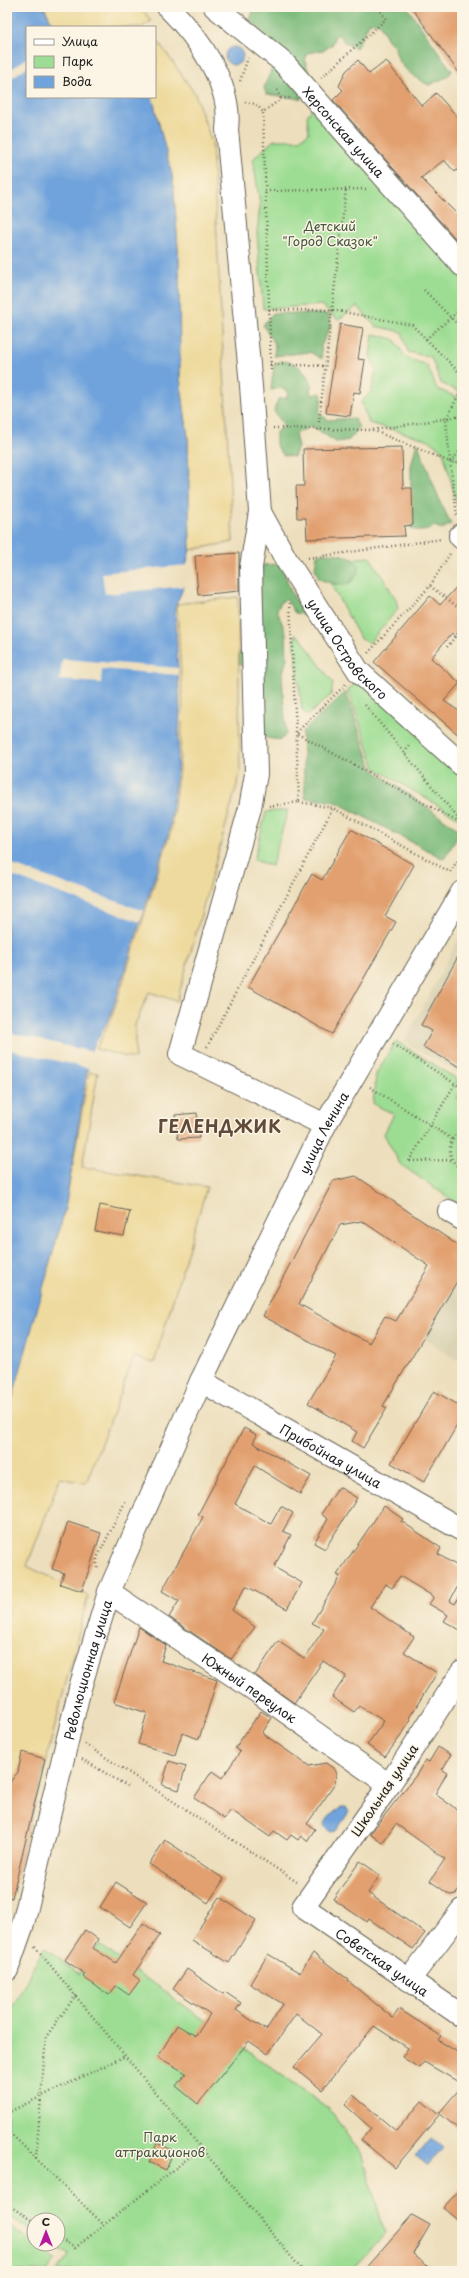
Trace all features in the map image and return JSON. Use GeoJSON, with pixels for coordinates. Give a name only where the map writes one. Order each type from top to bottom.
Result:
{"type":"FeatureCollection","features":[{"type":"Feature","properties":{"kind":"street"},"geometry":{"type":"LineString","coordinates":[[168,7],[189,28],[215,69],[229,114],[227,129],[251,386],[260,512],[251,567],[256,774],[250,808],[180,1054],[325,1125]]}},
{"type":"Feature","properties":{"kind":"street"},"geometry":{"type":"LineString","coordinates":[[189,28],[216,8]]}},
{"type":"Feature","properties":{"kind":"street","name":"Херсонская улица"},"geometry":{"type":"LineString","coordinates":[[216,8],[282,61],[462,265]]}},
{"type":"Feature","properties":{"kind":"street","name":"улица Островского"},"geometry":{"type":"LineString","coordinates":[[260,512],[351,677],[462,765]]}},
{"type":"Feature","properties":{"kind":"street","name":"улица Ленина"},"geometry":{"type":"LineString","coordinates":[[202,1381],[325,1125],[462,892]]}},
{"type":"Feature","properties":{"kind":"street","name":"Прибойная улица"},"geometry":{"type":"LineString","coordinates":[[202,1381],[462,1530]]}},
{"type":"Feature","properties":{"kind":"street","name":"Революционная улица"},"geometry":{"type":"LineString","coordinates":[[7,1970],[19,1934],[66,1741],[109,1592],[202,1381]]}},
{"type":"Feature","properties":{"kind":"street","name":"Южный переулок"},"geometry":{"type":"LineString","coordinates":[[109,1592],[252,1688],[389,1785]]}},
{"type":"Feature","properties":{"kind":"street","name":"Школьная улица"},"geometry":{"type":"LineString","coordinates":[[308,1900],[389,1785],[462,1672]]}},
{"type":"Feature","properties":{"kind":"street","name":"Советская улица"},"geometry":{"type":"LineString","coordinates":[[308,1900],[409,1980],[462,2016]]}},
{"type":"Feature","properties":{"kind":"street"},"geometry":{"type":"LineString","coordinates":[[409,1980],[462,1910]]}},
{"type":"Feature","properties":{"kind":"path"},"geometry":{"type":"LineString","coordinates":[[317,82],[386,19],[377,7]]}},
{"type":"Feature","properties":{"kind":"path"},"geometry":{"type":"LineString","coordinates":[[239,85],[248,64],[249,45],[247,34]]}},
{"type":"Feature","properties":{"kind":"path"},"geometry":{"type":"LineString","coordinates":[[277,90],[281,99]]}},
{"type":"Feature","properties":{"kind":"path"},"geometry":{"type":"LineString","coordinates":[[263,112],[281,99],[295,97]]}},
{"type":"Feature","properties":{"kind":"path"},"geometry":{"type":"LineString","coordinates":[[256,104],[263,112],[264,191],[271,372]]}},
{"type":"Feature","properties":{"kind":"path"},"geometry":{"type":"LineString","coordinates":[[318,430],[346,189]]}},
{"type":"Feature","properties":{"kind":"path"},"geometry":{"type":"LineString","coordinates":[[264,191],[372,189]]}},
{"type":"Feature","properties":{"kind":"path"},"geometry":{"type":"LineString","coordinates":[[424,290],[462,328]]}},
{"type":"Feature","properties":{"kind":"path"},"geometry":{"type":"LineString","coordinates":[[426,339],[462,308]]}},
{"type":"Feature","properties":{"kind":"path"},"geometry":{"type":"LineString","coordinates":[[269,310],[333,310],[412,325],[462,375]]}},
{"type":"Feature","properties":{"kind":"path"},"geometry":{"type":"LineString","coordinates":[[270,364],[325,366]]}},
{"type":"Feature","properties":{"kind":"path"},"geometry":{"type":"LineString","coordinates":[[296,733],[351,677],[430,586],[461,536],[450,462],[446,420],[462,388]]}},
{"type":"Feature","properties":{"kind":"path"},"geometry":{"type":"LineString","coordinates":[[272,420],[273,428],[372,430],[446,420],[462,416]]}},
{"type":"Feature","properties":{"kind":"path"},"geometry":{"type":"LineString","coordinates":[[372,430],[450,462],[462,464]]}},
{"type":"Feature","properties":{"kind":"path"},"geometry":{"type":"LineString","coordinates":[[450,462],[462,449]]}},
{"type":"Feature","properties":{"kind":"path"},"geometry":{"type":"LineString","coordinates":[[287,561],[461,536]]}},
{"type":"Feature","properties":{"kind":"path"},"geometry":{"type":"LineString","coordinates":[[430,586],[462,610]]}},
{"type":"Feature","properties":{"kind":"path"},"geometry":{"type":"LineString","coordinates":[[294,608],[290,602],[299,802]]}},
{"type":"Feature","properties":{"kind":"path"},"geometry":{"type":"LineString","coordinates":[[447,647],[462,628]]}},
{"type":"Feature","properties":{"kind":"path"},"geometry":{"type":"LineString","coordinates":[[361,701],[462,823]]}},
{"type":"Feature","properties":{"kind":"path"},"geometry":{"type":"LineString","coordinates":[[296,733],[462,823]]}},
{"type":"Feature","properties":{"kind":"path"},"geometry":{"type":"LineString","coordinates":[[250,808],[299,802],[333,808],[450,872],[462,854]]}},
{"type":"Feature","properties":{"kind":"path"},"geometry":{"type":"LineString","coordinates":[[198,1063],[333,808]]}},
{"type":"Feature","properties":{"kind":"path"},"geometry":{"type":"LineString","coordinates":[[392,1043],[462,1088]]}},
{"type":"Feature","properties":{"kind":"path"},"geometry":{"type":"LineString","coordinates":[[452,1160],[409,1161],[455,1084]]}},
{"type":"Feature","properties":{"kind":"path"},"geometry":{"type":"LineString","coordinates":[[367,1086],[452,1139]]}},
{"type":"Feature","properties":{"kind":"path"},"geometry":{"type":"LineString","coordinates":[[462,1130],[452,1139],[449,1150],[452,1160],[462,1169]]}},
{"type":"Feature","properties":{"kind":"path"},"geometry":{"type":"LineString","coordinates":[[66,1741],[127,1786]]}},
{"type":"Feature","properties":{"kind":"path"},"geometry":{"type":"LineString","coordinates":[[66,1741],[308,1900]]}},
{"type":"Feature","properties":{"kind":"path"},"geometry":{"type":"LineString","coordinates":[[19,1934],[41,1953],[302,2271]]}},
{"type":"Feature","properties":{"kind":"path"},"geometry":{"type":"LineString","coordinates":[[36,2158],[46,2037],[76,1996]]}},
{"type":"Feature","properties":{"kind":"path"},"geometry":{"type":"LineString","coordinates":[[7,2113],[126,2056]]}},
{"type":"Feature","properties":{"kind":"path"},"geometry":{"type":"LineString","coordinates":[[7,2130],[104,2225]]}},
{"type":"Feature","properties":{"kind":"path"},"geometry":{"type":"LineString","coordinates":[[66,2242],[75,2248],[202,2148]]}},
{"type":"Feature","properties":{"kind":"path"},"geometry":{"type":"LineString","coordinates":[[7,2204],[26,2217]]}},
{"type":"Feature","properties":{"kind":"shaded area"},"geometry":{"type":"Polygon","coordinates":[[[462,933],[462,1075],[404,1042],[462,933]]]}},
{"type":"Feature","properties":{"kind":"shaded area"},"geometry":{"type":"Polygon","coordinates":[[[446,1238],[462,1248],[462,1351],[457,1360],[396,1321],[446,1238]]]}},
{"type":"Feature","properties":{"kind":"green space"},"geometry":{"type":"Polygon","coordinates":[[[255,7],[407,7],[452,71],[447,77],[429,85],[423,82],[412,75],[402,65],[396,54],[395,47],[388,40],[379,23],[370,22],[356,48],[345,43],[338,34],[334,38],[332,45],[324,50],[307,53],[305,61],[309,73],[303,77],[301,99],[266,94],[264,87],[279,52],[248,24],[255,7]]]}},
{"type":"Feature","properties":{"kind":"green space","name":"Детский \"Город Сказок\""},"geometry":{"type":"Polygon","coordinates":[[[313,107],[462,273],[462,393],[441,383],[431,357],[408,352],[402,332],[375,326],[357,306],[338,320],[321,305],[263,309],[257,233],[260,205],[253,159],[274,140],[299,140],[309,133],[307,116],[313,107]]]}},
{"type":"Feature","properties":{"kind":"green space"},"geometry":{"type":"Polygon","coordinates":[[[273,313],[329,314],[331,326],[321,346],[322,359],[310,352],[274,356],[275,345],[263,325],[273,313]]]}},
{"type":"Feature","properties":{"kind":"green space"},"geometry":{"type":"Polygon","coordinates":[[[373,334],[394,339],[406,358],[427,365],[437,389],[462,399],[462,523],[443,451],[429,440],[369,423],[361,402],[371,392],[376,370],[370,356],[373,334]]]}},
{"type":"Feature","properties":{"kind":"green space"},"geometry":{"type":"Polygon","coordinates":[[[281,361],[292,363],[303,371],[312,384],[310,390],[312,395],[321,393],[322,398],[319,413],[328,420],[354,418],[359,428],[349,440],[336,442],[312,426],[295,434],[298,447],[294,457],[283,455],[276,445],[276,432],[284,426],[274,411],[278,399],[287,398],[288,391],[281,388],[271,390],[274,365],[281,361]]]}},
{"type":"Feature","properties":{"kind":"green space"},"geometry":{"type":"Polygon","coordinates":[[[417,442],[440,501],[451,524],[442,529],[434,526],[423,531],[411,528],[411,466],[417,442]]]}},
{"type":"Feature","properties":{"kind":"green space"},"geometry":{"type":"Polygon","coordinates":[[[323,553],[343,555],[352,559],[360,566],[357,574],[349,583],[339,585],[319,579],[315,568],[317,555],[323,553]]]}},
{"type":"Feature","properties":{"kind":"green space"},"geometry":{"type":"Polygon","coordinates":[[[370,557],[396,599],[398,609],[369,643],[360,638],[327,577],[326,561],[370,557]]]}},
{"type":"Feature","properties":{"kind":"green space"},"geometry":{"type":"Polygon","coordinates":[[[278,564],[303,614],[295,613],[286,599],[281,602],[277,610],[286,634],[287,658],[282,676],[286,734],[281,740],[266,738],[248,670],[235,661],[243,649],[241,638],[263,565],[278,564]]]}},
{"type":"Feature","properties":{"kind":"green space"},"geometry":{"type":"Polygon","coordinates":[[[295,635],[301,638],[333,683],[331,695],[308,715],[302,711],[294,643],[295,635]]]}},
{"type":"Feature","properties":{"kind":"green space"},"geometry":{"type":"Polygon","coordinates":[[[359,680],[462,772],[462,820],[375,768],[348,690],[359,680]]]}},
{"type":"Feature","properties":{"kind":"green space"},"geometry":{"type":"Polygon","coordinates":[[[346,692],[372,769],[461,831],[444,859],[336,802],[305,798],[302,732],[346,692]]]}},
{"type":"Feature","properties":{"kind":"green space"},"geometry":{"type":"Polygon","coordinates":[[[288,810],[272,866],[254,860],[266,812],[288,810]]]}},
{"type":"Feature","properties":{"kind":"green space"},"geometry":{"type":"Polygon","coordinates":[[[396,1041],[457,1079],[458,1099],[462,1100],[462,1207],[400,1164],[384,1134],[394,1114],[373,1104],[376,1074],[396,1041]]]}},
{"type":"Feature","properties":{"kind":"green space","name":"Парк аттракционов"},"geometry":{"type":"Polygon","coordinates":[[[99,1945],[328,2108],[363,2156],[385,2234],[350,2271],[58,2271],[69,2255],[64,2252],[66,2252],[66,2212],[26,2212],[26,2227],[7,2215],[7,2018],[44,1947],[79,1974],[99,1945]]]}},
{"type":"Feature","properties":{"kind":"green space"},"geometry":{"type":"Polygon","coordinates":[[[7,2224],[26,2238],[26,2252],[46,2252],[56,2259],[47,2271],[7,2271],[7,2224]]]}},
{"type":"Feature","properties":{"kind":"sand"},"geometry":{"type":"Polygon","coordinates":[[[44,7],[141,7],[151,21],[144,26],[54,26],[44,7]]]}},
{"type":"Feature","properties":{"kind":"sand"},"geometry":{"type":"Polygon","coordinates":[[[157,40],[195,94],[212,143],[233,542],[190,550],[188,437],[180,378],[179,261],[173,179],[151,98],[156,98],[157,40]]]}},
{"type":"Feature","properties":{"kind":"sand"},"geometry":{"type":"Polygon","coordinates":[[[238,597],[240,774],[177,1001],[149,992],[135,1025],[135,1059],[96,1049],[112,1017],[171,831],[179,769],[183,710],[177,604],[238,597]]]}},
{"type":"Feature","properties":{"kind":"sand"},"geometry":{"type":"Polygon","coordinates":[[[89,1072],[98,1073],[82,1167],[207,1187],[154,1363],[134,1357],[86,1483],[60,1478],[27,1566],[88,1596],[7,1914],[7,1414],[65,1209],[89,1072]]]}},
{"type":"Feature","properties":{"kind":"water"},"geometry":{"type":"Polygon","coordinates":[[[7,7],[44,7],[54,26],[26,26],[26,98],[152,98],[153,100],[173,179],[179,261],[180,378],[188,437],[190,550],[186,565],[184,586],[175,607],[180,712],[177,770],[169,832],[110,1017],[90,1052],[65,1209],[7,1418],[7,7]]]}},
{"type":"Feature","properties":{"kind":"water"},"geometry":{"type":"Polygon","coordinates":[[[234,47],[240,50],[243,56],[240,62],[234,65],[228,62],[225,56],[228,50],[234,47]]]}},
{"type":"Feature","properties":{"kind":"water"},"geometry":{"type":"Polygon","coordinates":[[[341,1808],[346,1808],[349,1812],[336,1831],[330,1832],[324,1826],[325,1823],[336,1811],[341,1808]]]}},
{"type":"Feature","properties":{"kind":"water"},"geometry":{"type":"Polygon","coordinates":[[[431,2138],[443,2148],[428,2166],[416,2156],[431,2138]]]}},
{"type":"Feature","properties":{"kind":"pier"},"geometry":{"type":"Polygon","coordinates":[[[26,59],[26,68],[7,81],[7,72],[26,59]]]}},
{"type":"Feature","properties":{"kind":"pier"},"geometry":{"type":"Polygon","coordinates":[[[188,565],[186,586],[105,594],[102,573],[188,565]]]}},
{"type":"Feature","properties":{"kind":"pier"},"geometry":{"type":"Polygon","coordinates":[[[62,659],[178,668],[178,675],[102,669],[101,683],[60,680],[62,659]]]}},
{"type":"Feature","properties":{"kind":"pier"},"geometry":{"type":"Polygon","coordinates":[[[7,863],[144,911],[140,922],[7,874],[7,863]]]}},
{"type":"Feature","properties":{"kind":"pier"},"geometry":{"type":"Polygon","coordinates":[[[7,1032],[93,1052],[88,1068],[7,1049],[7,1032]]]}},
{"type":"Feature","properties":{"kind":"building"},"geometry":{"type":"Polygon","coordinates":[[[411,7],[456,7],[462,15],[462,77],[411,7]]]}},
{"type":"Feature","properties":{"kind":"building"},"geometry":{"type":"Polygon","coordinates":[[[358,60],[369,74],[386,61],[422,106],[436,93],[462,122],[462,165],[455,172],[444,160],[421,178],[462,219],[462,246],[333,100],[343,90],[339,86],[346,71],[358,60]]]}},
{"type":"Feature","properties":{"kind":"building"},"geometry":{"type":"Polygon","coordinates":[[[340,324],[363,328],[358,359],[365,360],[360,393],[354,392],[350,416],[326,413],[340,324]]]}},
{"type":"Feature","properties":{"kind":"building"},"geometry":{"type":"Polygon","coordinates":[[[402,447],[403,488],[412,488],[413,525],[404,526],[405,536],[307,539],[306,518],[297,518],[296,486],[304,486],[303,449],[402,447]]]}},
{"type":"Feature","properties":{"kind":"building"},"geometry":{"type":"Polygon","coordinates":[[[239,553],[239,591],[198,595],[195,556],[239,553]]]}},
{"type":"Feature","properties":{"kind":"building"},"geometry":{"type":"Polygon","coordinates":[[[462,581],[462,642],[452,633],[431,658],[460,683],[444,701],[462,713],[462,738],[374,662],[430,596],[440,605],[462,581]]]}},
{"type":"Feature","properties":{"kind":"building"},"geometry":{"type":"Polygon","coordinates":[[[351,829],[414,865],[385,916],[396,922],[332,1034],[248,987],[312,874],[322,880],[351,829]]]}},
{"type":"Feature","properties":{"kind":"building"},"geometry":{"type":"Polygon","coordinates":[[[462,949],[462,1068],[423,1047],[432,1031],[421,1025],[462,949]]]}},
{"type":"Feature","properties":{"kind":"building"},"geometry":{"type":"Polygon","coordinates":[[[197,1113],[199,1138],[178,1139],[175,1115],[197,1113]]]}},
{"type":"Feature","properties":{"kind":"building"},"geometry":{"type":"Polygon","coordinates":[[[356,1176],[462,1248],[462,1273],[383,1406],[387,1408],[363,1448],[352,1441],[357,1432],[308,1403],[336,1356],[263,1316],[333,1181],[356,1176]],[[362,1221],[340,1225],[299,1304],[369,1343],[385,1316],[396,1321],[429,1266],[362,1221]]]}},
{"type":"Feature","properties":{"kind":"building"},"geometry":{"type":"Polygon","coordinates":[[[100,1205],[130,1211],[124,1236],[95,1231],[100,1205]]]}},
{"type":"Feature","properties":{"kind":"building"},"geometry":{"type":"Polygon","coordinates":[[[434,1391],[462,1407],[462,1417],[424,1482],[391,1463],[434,1391]]]}},
{"type":"Feature","properties":{"kind":"building"},"geometry":{"type":"Polygon","coordinates":[[[244,1428],[257,1435],[253,1443],[311,1476],[300,1494],[255,1466],[235,1504],[271,1524],[281,1506],[293,1513],[283,1531],[291,1535],[274,1567],[302,1583],[287,1609],[246,1586],[232,1610],[255,1627],[231,1659],[169,1617],[179,1601],[162,1591],[203,1517],[198,1514],[244,1428]]]}},
{"type":"Feature","properties":{"kind":"building"},"geometry":{"type":"Polygon","coordinates":[[[339,1487],[357,1498],[325,1549],[314,1543],[328,1519],[321,1514],[339,1487]]]}},
{"type":"Feature","properties":{"kind":"building"},"geometry":{"type":"Polygon","coordinates":[[[384,1506],[403,1519],[401,1521],[441,1548],[438,1554],[462,1569],[462,1578],[450,1601],[455,1604],[462,1592],[462,1631],[444,1621],[448,1615],[429,1604],[434,1597],[400,1576],[392,1588],[386,1584],[370,1607],[414,1637],[404,1652],[437,1673],[409,1718],[411,1719],[403,1733],[385,1757],[367,1745],[384,1721],[359,1706],[354,1712],[332,1697],[346,1676],[323,1661],[294,1703],[255,1675],[278,1641],[304,1659],[324,1629],[312,1623],[340,1576],[337,1575],[384,1506]]]}},
{"type":"Feature","properties":{"kind":"building"},"geometry":{"type":"Polygon","coordinates":[[[68,1522],[101,1533],[82,1591],[60,1584],[64,1573],[52,1569],[68,1522]]]}},
{"type":"Feature","properties":{"kind":"building"},"geometry":{"type":"Polygon","coordinates":[[[139,1627],[166,1645],[161,1661],[217,1680],[199,1739],[182,1733],[175,1755],[138,1744],[147,1713],[114,1702],[139,1627]]]}},
{"type":"Feature","properties":{"kind":"building"},"geometry":{"type":"Polygon","coordinates":[[[261,1711],[272,1718],[262,1733],[309,1766],[326,1763],[334,1769],[336,1774],[335,1784],[307,1824],[315,1829],[307,1841],[301,1836],[298,1840],[291,1835],[287,1840],[274,1831],[270,1837],[231,1810],[224,1819],[194,1798],[212,1771],[222,1778],[240,1752],[235,1748],[261,1711]]]}},
{"type":"Feature","properties":{"kind":"building"},"geometry":{"type":"Polygon","coordinates":[[[438,1747],[451,1755],[442,1770],[447,1773],[435,1794],[462,1813],[462,1886],[456,1894],[450,1895],[430,1881],[445,1859],[396,1824],[382,1843],[370,1834],[417,1774],[425,1760],[429,1762],[438,1747]]]}},
{"type":"Feature","properties":{"kind":"building"},"geometry":{"type":"Polygon","coordinates":[[[22,1752],[45,1759],[12,1898],[7,1897],[7,1786],[18,1772],[22,1752]]]}},
{"type":"Feature","properties":{"kind":"building"},"geometry":{"type":"Polygon","coordinates":[[[169,1761],[186,1766],[179,1790],[162,1785],[169,1761]]]}},
{"type":"Feature","properties":{"kind":"building"},"geometry":{"type":"Polygon","coordinates":[[[165,1840],[224,1879],[208,1903],[149,1864],[165,1840]]]}},
{"type":"Feature","properties":{"kind":"building"},"geometry":{"type":"Polygon","coordinates":[[[360,1861],[380,1875],[368,1893],[425,1933],[413,1949],[369,1919],[367,1922],[333,1899],[360,1861]]]}},
{"type":"Feature","properties":{"kind":"building"},"geometry":{"type":"Polygon","coordinates":[[[116,1882],[147,1902],[130,1927],[100,1907],[116,1882]]]}},
{"type":"Feature","properties":{"kind":"building"},"geometry":{"type":"Polygon","coordinates":[[[219,1897],[256,1920],[229,1963],[192,1940],[219,1897]]]}},
{"type":"Feature","properties":{"kind":"building"},"geometry":{"type":"Polygon","coordinates":[[[143,1923],[160,1935],[133,1975],[140,1980],[129,1995],[116,1986],[109,1995],[83,1977],[85,1974],[65,1960],[85,1930],[98,1939],[93,1948],[116,1963],[143,1923]]]}},
{"type":"Feature","properties":{"kind":"building"},"geometry":{"type":"Polygon","coordinates":[[[313,1953],[349,1980],[348,1981],[393,2018],[399,2009],[441,2036],[438,2040],[462,2055],[462,2084],[424,2062],[419,2068],[402,2057],[408,2048],[374,2026],[322,2090],[294,2067],[322,2034],[296,2014],[268,2054],[249,2041],[198,2104],[176,2086],[186,2073],[158,2057],[177,2025],[196,2036],[210,2014],[173,1989],[187,1969],[223,1994],[225,1992],[241,2003],[236,2010],[266,2030],[283,2004],[250,1984],[268,1954],[300,1973],[313,1953]]]}},
{"type":"Feature","properties":{"kind":"building"},"geometry":{"type":"Polygon","coordinates":[[[462,2086],[462,2132],[439,2113],[462,2086]]]}},
{"type":"Feature","properties":{"kind":"building"},"geometry":{"type":"Polygon","coordinates":[[[353,2095],[396,2131],[422,2101],[439,2115],[395,2168],[361,2140],[371,2128],[345,2105],[353,2095]]]}},
{"type":"Feature","properties":{"kind":"building"},"geometry":{"type":"Polygon","coordinates":[[[157,2143],[174,2151],[166,2170],[149,2162],[157,2143]]]}},
{"type":"Feature","properties":{"kind":"building"},"geometry":{"type":"Polygon","coordinates":[[[462,2187],[462,2224],[443,2208],[462,2187]]]}},
{"type":"Feature","properties":{"kind":"building"},"geometry":{"type":"Polygon","coordinates":[[[412,2215],[430,2225],[413,2254],[433,2271],[363,2271],[412,2215]]]}},
{"type":"Feature","properties":{"kind":"district","name":"ГЕЛЕНДЖИК"},"geometry":{"type":"Point","coordinates":[220,1126]}}]}
